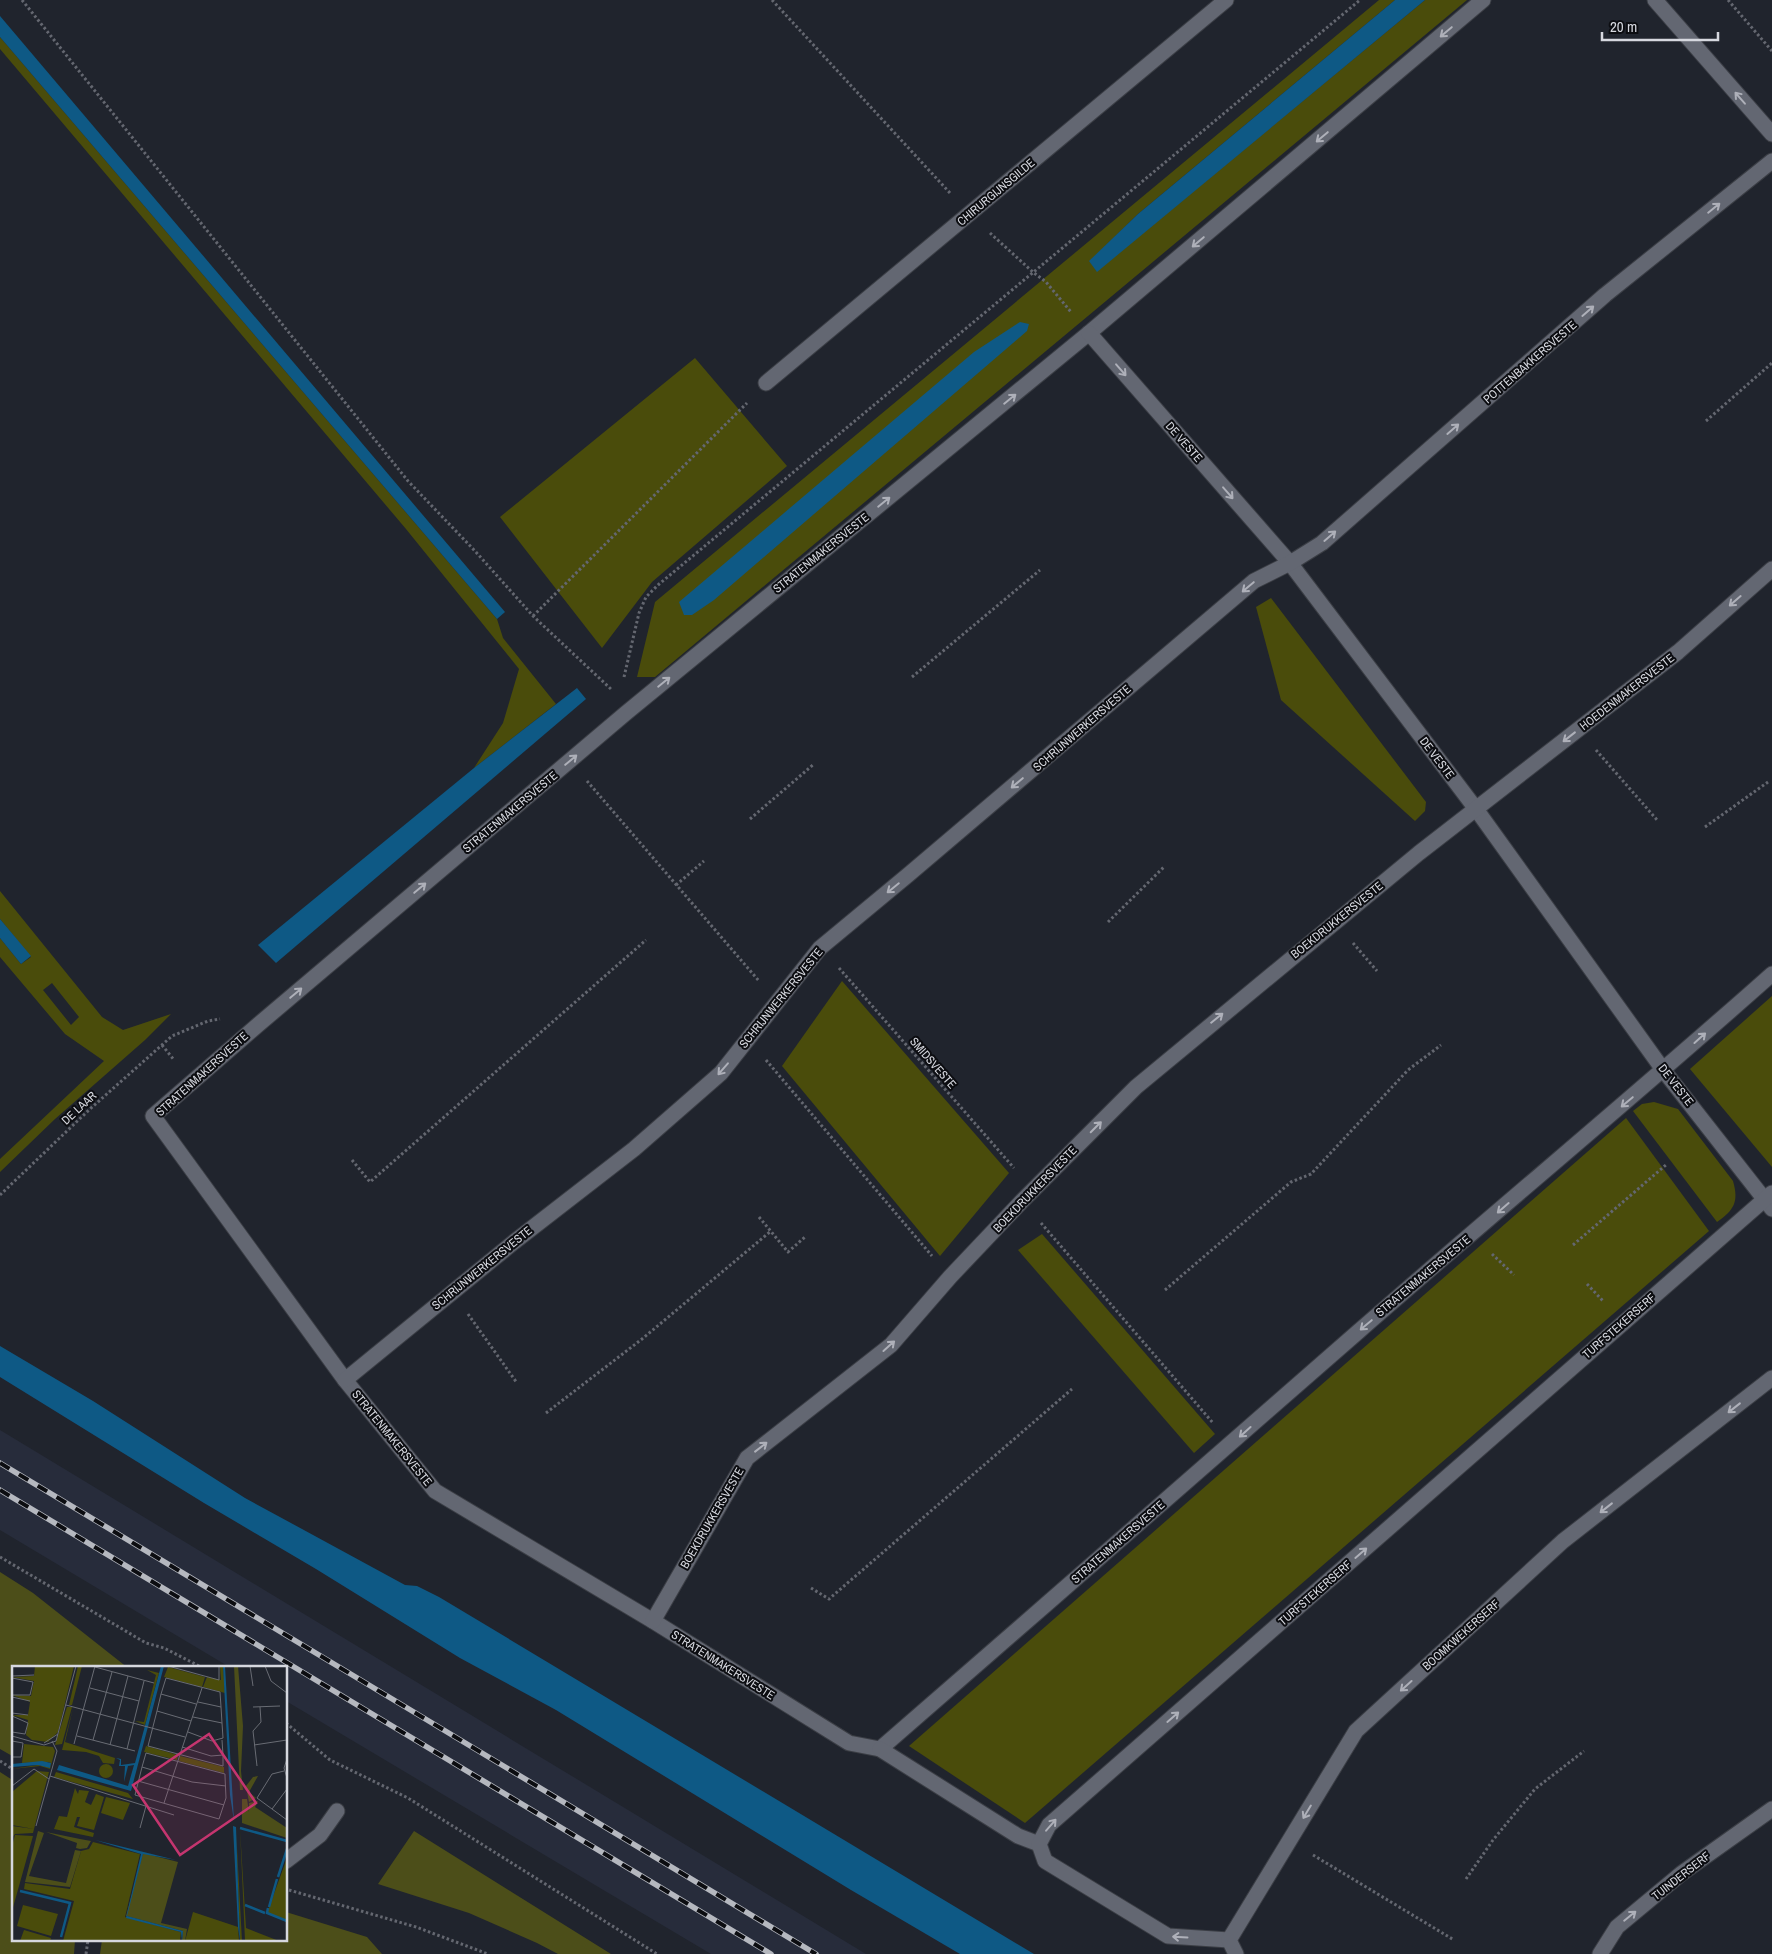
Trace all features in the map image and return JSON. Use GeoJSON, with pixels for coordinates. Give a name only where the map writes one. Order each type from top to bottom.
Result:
{"type":"FeatureCollection","features":[{"type":"Feature","properties":{"kind":"street","name":"CHIRURGIJNSGILDE"},"geometry":{"type":"LineString","coordinates":[[766,383],[1226,0]]}},
{"type":"Feature","properties":{"kind":"street"},"geometry":{"type":"LineString","coordinates":[[1089,334],[1483,0]]}},
{"type":"Feature","properties":{"kind":"street"},"geometry":{"type":"LineString","coordinates":[[1655,0],[1772,134]]}},
{"type":"Feature","properties":{"kind":"street","name":"POTTENBAKKERSVESTE"},"geometry":{"type":"LineString","coordinates":[[1290,563],[1322,543],[1606,295],[1772,161]]}},
{"type":"Feature","properties":{"kind":"street","name":"DE VESTE"},"geometry":{"type":"LineString","coordinates":[[1089,334],[1290,563],[1476,809],[1664,1071],[1769,1200]]}},
{"type":"Feature","properties":{"kind":"street","name":"STRATENMAKERSVESTE"},"geometry":{"type":"LineString","coordinates":[[1089,334],[570,761],[258,1024],[153,1116],[345,1380],[435,1491],[653,1621],[849,1743],[880,1749],[1231,1445],[1360,1330],[1664,1071],[1772,974]]}},
{"type":"Feature","properties":{"kind":"street","name":"SCHRIJNWERKERSVESTE"},"geometry":{"type":"LineString","coordinates":[[345,1380],[514,1242],[634,1149],[721,1073],[820,948],[1254,581],[1290,563]]}},
{"type":"Feature","properties":{"kind":"street","name":"HOEDENMAKERSVESTE"},"geometry":{"type":"LineString","coordinates":[[1476,809],[1678,652],[1772,569]]}},
{"type":"Feature","properties":{"kind":"street","name":"BOEKDRUKKERSVESTE"},"geometry":{"type":"LineString","coordinates":[[653,1621],[747,1458],[891,1345],[950,1277],[1022,1201],[1136,1087],[1334,922],[1476,809]]}},
{"type":"Feature","properties":{"kind":"street","name":"TURFSTEKERSERF"},"geometry":{"type":"LineString","coordinates":[[1039,1844],[1049,1825],[1769,1200]]}},
{"type":"Feature","properties":{"kind":"street","name":"BOOMKWEKERSERF"},"geometry":{"type":"LineString","coordinates":[[1229,1940],[1356,1731],[1563,1542],[1772,1378]]}},
{"type":"Feature","properties":{"kind":"street"},"geometry":{"type":"LineString","coordinates":[[880,1749],[1018,1836],[1039,1844],[1045,1861],[1168,1936],[1229,1940],[1236,1954]]}},
{"type":"Feature","properties":{"kind":"street","name":"TUINDERSERF"},"geometry":{"type":"LineString","coordinates":[[1600,1954],[1617,1927],[1682,1873],[1772,1809]]}},
{"type":"Feature","properties":{"kind":"street"},"geometry":{"type":"LineString","coordinates":[[288,1859],[320,1835],[337,1811]]}},
{"type":"Feature","properties":{"kind":"path"},"geometry":{"type":"LineString","coordinates":[[22,0],[408,481],[475,551],[533,616],[619,696]]}},
{"type":"Feature","properties":{"kind":"path"},"geometry":{"type":"LineString","coordinates":[[772,0],[969,214],[1046,282],[1089,334]]}},
{"type":"Feature","properties":{"kind":"path"},"geometry":{"type":"LineString","coordinates":[[624,678],[639,613],[646,597],[1360,0]]}},
{"type":"Feature","properties":{"kind":"path"},"geometry":{"type":"LineString","coordinates":[[1728,0],[1772,51]]}},
{"type":"Feature","properties":{"kind":"path"},"geometry":{"type":"LineString","coordinates":[[1706,421],[1772,362]]}},
{"type":"Feature","properties":{"kind":"path"},"geometry":{"type":"LineString","coordinates":[[533,616],[766,383]]}},
{"type":"Feature","properties":{"kind":"path"},"geometry":{"type":"LineString","coordinates":[[912,677],[1040,570]]}},
{"type":"Feature","properties":{"kind":"path"},"geometry":{"type":"LineString","coordinates":[[1578,730],[1658,821]]}},
{"type":"Feature","properties":{"kind":"path"},"geometry":{"type":"LineString","coordinates":[[570,761],[777,1003]]}},
{"type":"Feature","properties":{"kind":"path"},"geometry":{"type":"LineString","coordinates":[[750,819],[814,764]]}},
{"type":"Feature","properties":{"kind":"path"},"geometry":{"type":"LineString","coordinates":[[1705,827],[1768,782]]}},
{"type":"Feature","properties":{"kind":"path"},"geometry":{"type":"LineString","coordinates":[[676,885],[704,861]]}},
{"type":"Feature","properties":{"kind":"path"},"geometry":{"type":"LineString","coordinates":[[1108,922],[1165,866]]}},
{"type":"Feature","properties":{"kind":"path"},"geometry":{"type":"LineString","coordinates":[[1334,922],[1377,971]]}},
{"type":"Feature","properties":{"kind":"path"},"geometry":{"type":"LineString","coordinates":[[352,1160],[370,1182],[646,940]]}},
{"type":"Feature","properties":{"kind":"path","name":"SMIDSVESTE"},"geometry":{"type":"LineString","coordinates":[[820,948],[1033,1190]]}},
{"type":"Feature","properties":{"kind":"path","name":"DE LAAR"},"geometry":{"type":"LineString","coordinates":[[0,1195],[90,1109],[172,1036]]}},
{"type":"Feature","properties":{"kind":"path"},"geometry":{"type":"LineString","coordinates":[[748,1039],[950,1277]]}},
{"type":"Feature","properties":{"kind":"path"},"geometry":{"type":"LineString","coordinates":[[1165,1290],[1291,1182],[1311,1174],[1408,1070],[1441,1045]]}},
{"type":"Feature","properties":{"kind":"path"},"geometry":{"type":"LineString","coordinates":[[1574,1245],[1667,1164]]}},
{"type":"Feature","properties":{"kind":"path"},"geometry":{"type":"LineString","coordinates":[[1022,1201],[1231,1445]]}},
{"type":"Feature","properties":{"kind":"path"},"geometry":{"type":"LineString","coordinates":[[759,1216],[788,1252],[805,1237]]}},
{"type":"Feature","properties":{"kind":"path"},"geometry":{"type":"LineString","coordinates":[[546,1412],[642,1339],[771,1231]]}},
{"type":"Feature","properties":{"kind":"path"},"geometry":{"type":"LineString","coordinates":[[452,1292],[517,1383]]}},
{"type":"Feature","properties":{"kind":"path"},"geometry":{"type":"LineString","coordinates":[[811,1588],[829,1598],[1072,1390]]}},
{"type":"Feature","properties":{"kind":"path"},"geometry":{"type":"LineString","coordinates":[[0,1557],[146,1643],[164,1648],[199,1666]]}},
{"type":"Feature","properties":{"kind":"path"},"geometry":{"type":"LineString","coordinates":[[288,1724],[330,1760],[408,1798],[657,1954]]}},
{"type":"Feature","properties":{"kind":"path"},"geometry":{"type":"LineString","coordinates":[[1466,1879],[1493,1840],[1535,1789],[1584,1751]]}},
{"type":"Feature","properties":{"kind":"path"},"geometry":{"type":"LineString","coordinates":[[0,1761],[12,1769]]}},
{"type":"Feature","properties":{"kind":"path"},"geometry":{"type":"LineString","coordinates":[[1289,1840],[1454,1940]]}},
{"type":"Feature","properties":{"kind":"path"},"geometry":{"type":"LineString","coordinates":[[288,1890],[416,1928],[488,1954]]}},
{"type":"Feature","properties":{"kind":"shaded area"},"geometry":{"type":"Polygon","coordinates":[[[1379,0],[1395,0],[1138,214],[1090,261],[1097,271],[1425,0],[1467,0],[655,677],[637,677],[655,602],[1379,0]]]}},
{"type":"Feature","properties":{"kind":"shaded area"},"geometry":{"type":"Polygon","coordinates":[[[0,37],[497,619],[503,638],[556,704],[474,768],[503,723],[519,669],[406,529],[0,49],[0,37]]]}},
{"type":"Feature","properties":{"kind":"shaded area"},"geometry":{"type":"Polygon","coordinates":[[[695,358],[787,466],[652,582],[602,648],[500,517],[695,358]]]}},
{"type":"Feature","properties":{"kind":"shaded area"},"geometry":{"type":"Polygon","coordinates":[[[1271,598],[1426,802],[1425,811],[1415,821],[1281,700],[1256,607],[1271,598]]]}},
{"type":"Feature","properties":{"kind":"shaded area"},"geometry":{"type":"Polygon","coordinates":[[[0,891],[102,1017],[123,1030],[171,1014],[145,1040],[55,1119],[0,1172],[0,1159],[104,1061],[65,1034],[0,957],[0,938],[21,964],[31,957],[0,919],[0,891]],[[52,983],[43,990],[71,1025],[79,1017],[52,983]]]}},
{"type":"Feature","properties":{"kind":"shaded area"},"geometry":{"type":"Polygon","coordinates":[[[842,981],[1009,1173],[940,1256],[782,1066],[842,981]]]}},
{"type":"Feature","properties":{"kind":"shaded area"},"geometry":{"type":"Polygon","coordinates":[[[1772,996],[1772,1167],[1690,1069],[1772,996]]]}},
{"type":"Feature","properties":{"kind":"shaded area"},"geometry":{"type":"Polygon","coordinates":[[[1654,1102],[1678,1109],[1733,1181],[1735,1188],[1734,1205],[1717,1222],[1633,1111],[1642,1104],[1654,1102]]]}},
{"type":"Feature","properties":{"kind":"shaded area"},"geometry":{"type":"Polygon","coordinates":[[[1626,1118],[1709,1231],[1025,1823],[909,1746],[1626,1118]]]}},
{"type":"Feature","properties":{"kind":"shaded area"},"geometry":{"type":"Polygon","coordinates":[[[1042,1234],[1215,1434],[1194,1453],[1018,1250],[1042,1234]]]}},
{"type":"Feature","properties":{"kind":"shaded area"},"geometry":{"type":"Polygon","coordinates":[[[0,1430],[866,1954],[711,1954],[288,1702],[288,1666],[228,1666],[0,1530],[0,1430]]]}},
{"type":"Feature","properties":{"kind":"shaded area"},"geometry":{"type":"Polygon","coordinates":[[[0,1572],[33,1593],[125,1666],[12,1666],[12,1756],[0,1749],[0,1572]]]}},
{"type":"Feature","properties":{"kind":"shaded area"},"geometry":{"type":"Polygon","coordinates":[[[0,1772],[12,1780],[12,1942],[75,1942],[74,1954],[0,1954],[0,1772]]]}},
{"type":"Feature","properties":{"kind":"shaded area"},"geometry":{"type":"Polygon","coordinates":[[[414,1831],[611,1954],[558,1954],[469,1913],[378,1884],[414,1831]]]}},
{"type":"Feature","properties":{"kind":"shaded area"},"geometry":{"type":"Polygon","coordinates":[[[288,1913],[367,1937],[382,1954],[100,1954],[102,1942],[288,1942],[288,1913]]]}},
{"type":"Feature","properties":{"kind":"water"},"geometry":{"type":"Polygon","coordinates":[[[1395,0],[1425,0],[1097,272],[1089,261],[1138,214],[1395,0]]]}},
{"type":"Feature","properties":{"kind":"water"},"geometry":{"type":"Polygon","coordinates":[[[0,16],[505,612],[497,619],[0,37],[0,16]]]}},
{"type":"Feature","properties":{"kind":"water"},"geometry":{"type":"Polygon","coordinates":[[[1020,322],[1029,324],[1027,331],[714,600],[692,615],[684,615],[679,602],[974,352],[1020,322]]]}},
{"type":"Feature","properties":{"kind":"water"},"geometry":{"type":"Polygon","coordinates":[[[577,688],[586,699],[276,963],[258,945],[474,768],[577,688]]]}},
{"type":"Feature","properties":{"kind":"water"},"geometry":{"type":"Polygon","coordinates":[[[0,919],[31,956],[21,964],[0,938],[0,919]]]}},
{"type":"Feature","properties":{"kind":"water"},"geometry":{"type":"Polygon","coordinates":[[[0,1346],[93,1401],[245,1498],[405,1585],[417,1586],[439,1597],[1034,1954],[960,1954],[851,1890],[556,1710],[460,1658],[0,1377],[0,1346]]]}},
{"type":"Feature","properties":{"kind":"railway"},"geometry":{"type":"LineString","coordinates":[[0,1463],[816,1954]]}},
{"type":"Feature","properties":{"kind":"railway"},"geometry":{"type":"LineString","coordinates":[[0,1490],[771,1954]]}}]}
